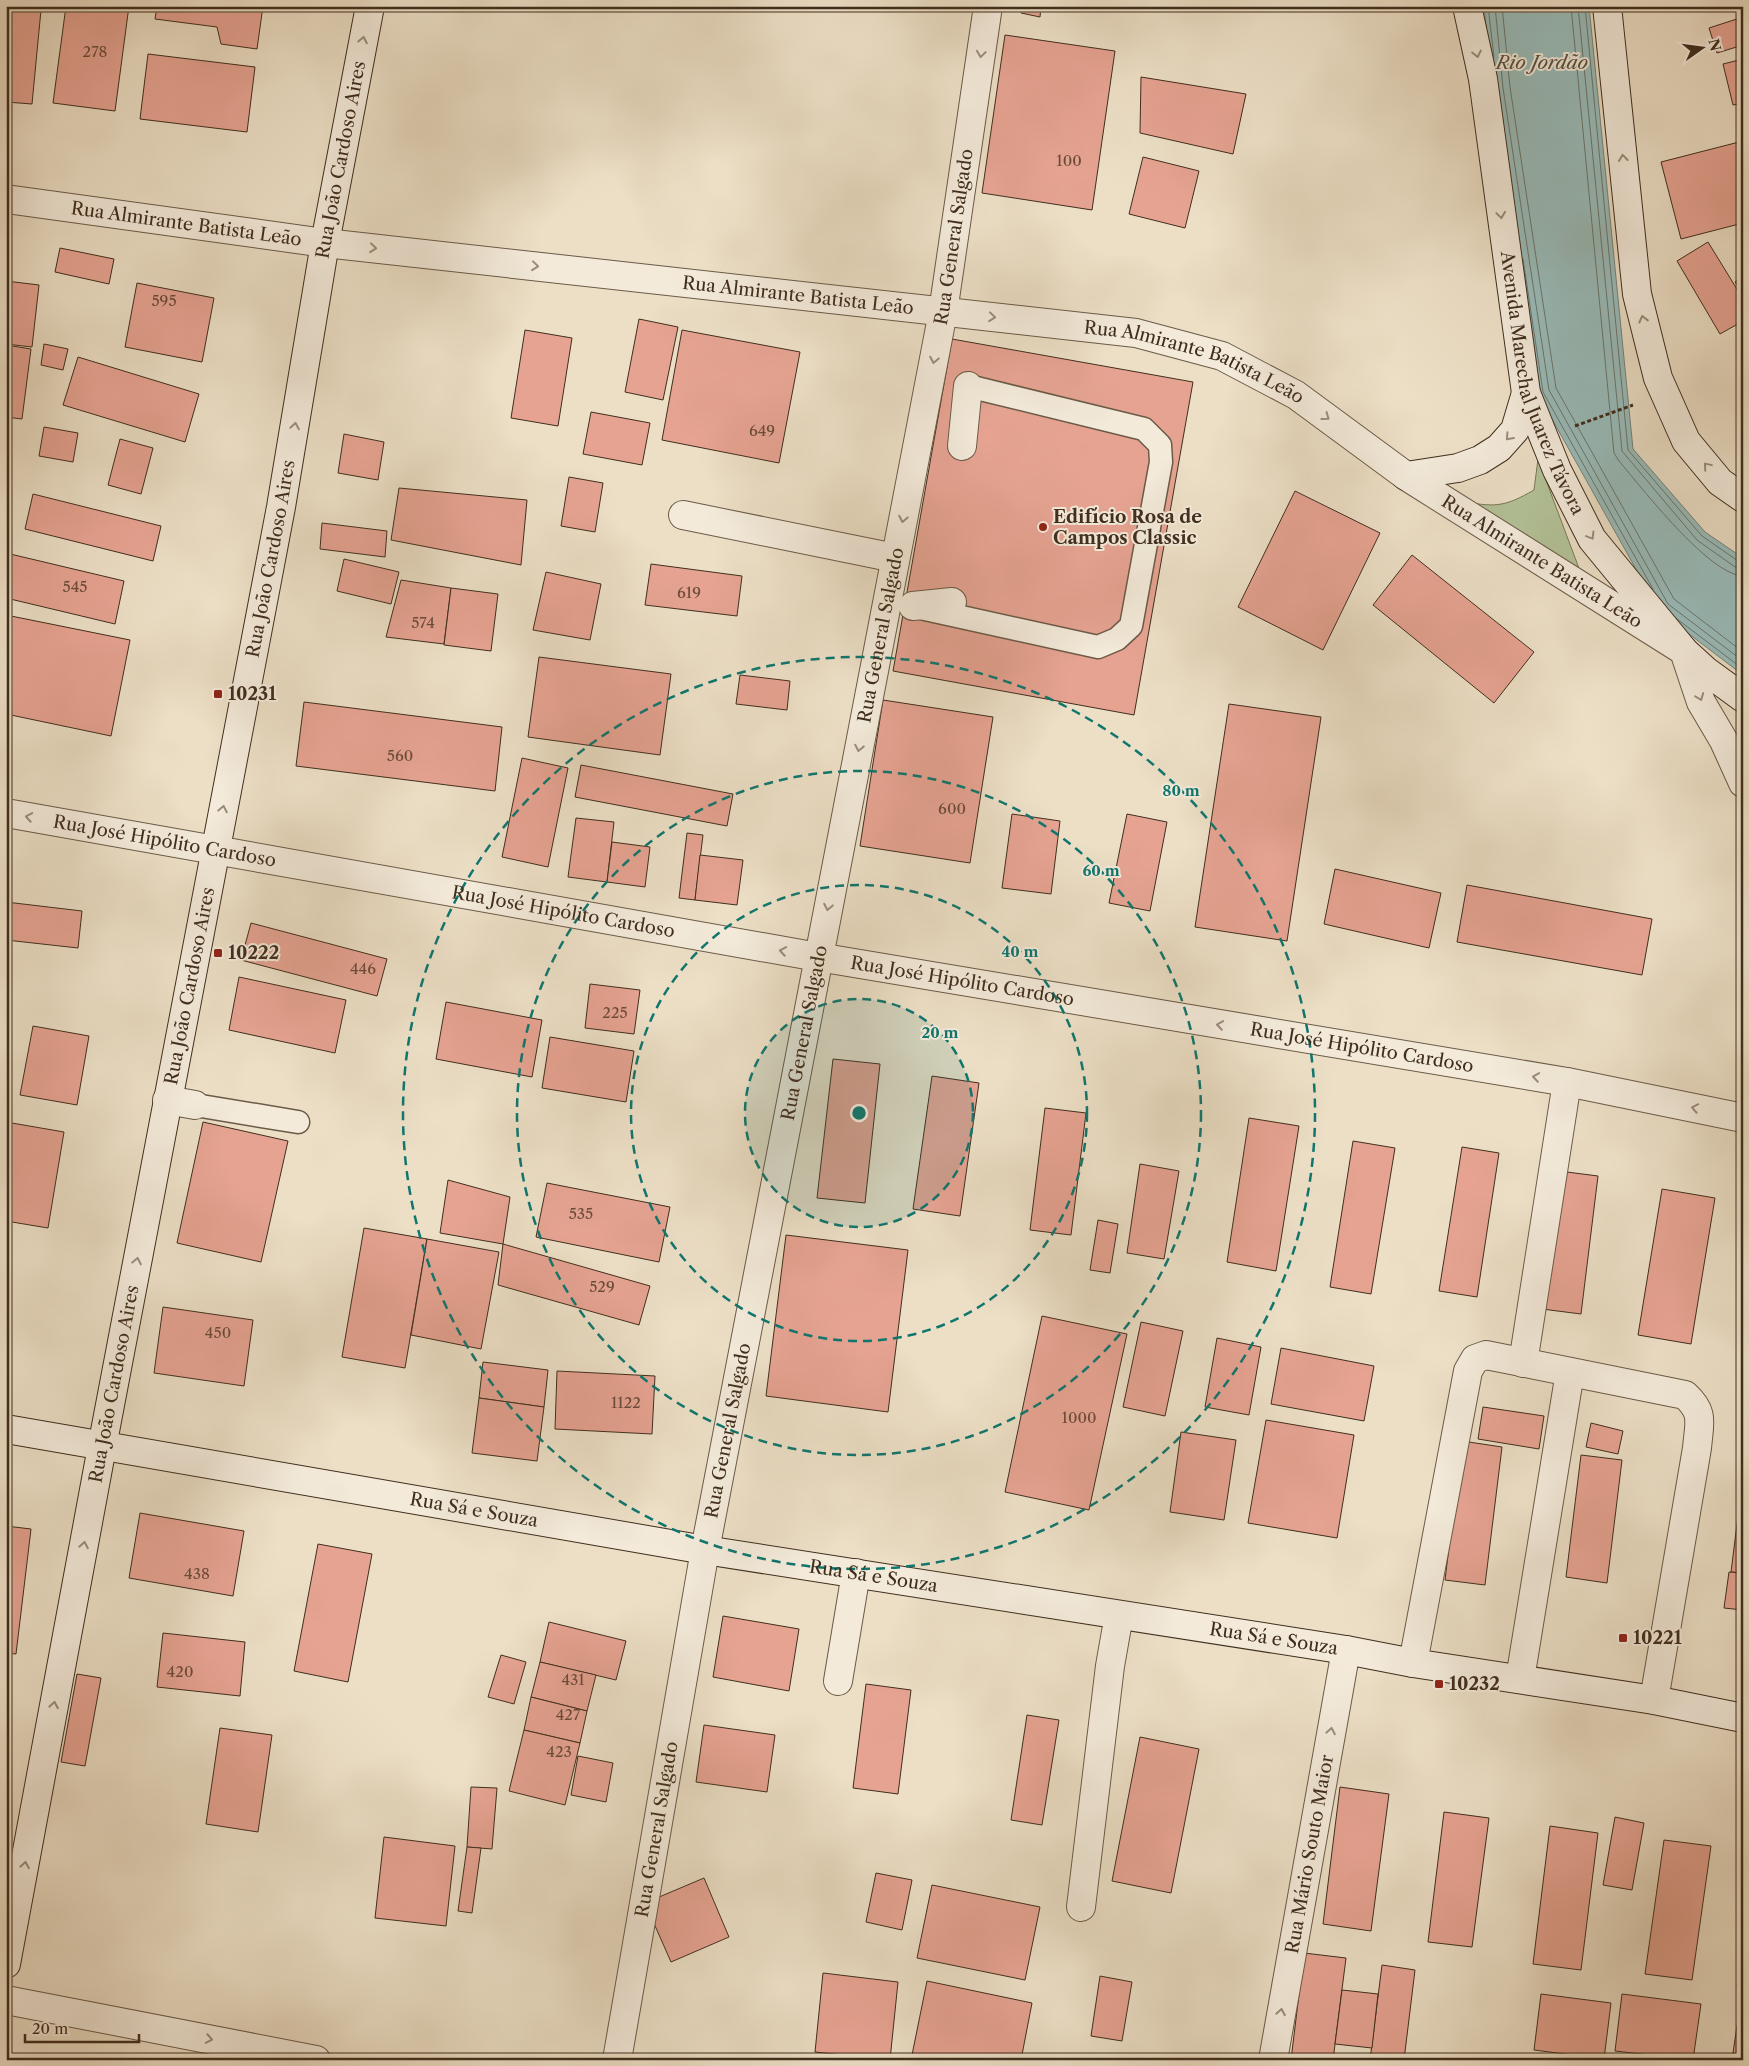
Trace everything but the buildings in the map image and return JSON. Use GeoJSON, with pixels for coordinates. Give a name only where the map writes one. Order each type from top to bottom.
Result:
{"type":"FeatureCollection","features":[{"type":"Feature","properties":{"kind":"street","name":"Rua João Cardoso Aires"},"geometry":{"type":"LineString","coordinates":[[6,1964],[167,1100],[281,507],[324,243],[370,6]]}},
{"type":"Feature","properties":{"kind":"street","name":"Rua General Salgado"},"geometry":{"type":"LineString","coordinates":[[617,2060],[705,1550],[943,312],[988,6]]}},
{"type":"Feature","properties":{"kind":"street","name":"Avenida Marechal Juarez Távora"},"geometry":{"type":"LineString","coordinates":[[1467,6],[1483,79],[1526,392],[1557,470],[1592,539],[1684,651],[1706,671],[1743,698]]}},
{"type":"Feature","properties":{"kind":"street"},"geometry":{"type":"LineString","coordinates":[[1607,6],[1637,294],[1658,378],[1686,441],[1720,482],[1743,498]]}},
{"type":"Feature","properties":{"kind":"street","name":"Rua Almirante Batista Leão"},"geometry":{"type":"LineString","coordinates":[[6,199],[324,243],[1136,333],[1222,356],[1296,396],[1406,476],[1684,651]]}},
{"type":"Feature","properties":{"kind":"street"},"geometry":{"type":"LineString","coordinates":[[962,446],[968,386]]}},
{"type":"Feature","properties":{"kind":"street"},"geometry":{"type":"LineString","coordinates":[[1406,476],[1458,468],[1480,460],[1499,448],[1515,430],[1526,392]]}},
{"type":"Feature","properties":{"kind":"street"},"geometry":{"type":"LineString","coordinates":[[683,515],[895,558]]}},
{"type":"Feature","properties":{"kind":"street"},"geometry":{"type":"LineString","coordinates":[[913,606],[952,602]]}},
{"type":"Feature","properties":{"kind":"street"},"geometry":{"type":"LineString","coordinates":[[1684,651],[1701,702],[1724,741],[1743,783]]}},
{"type":"Feature","properties":{"kind":"street","name":"Rua José Hipólito Cardoso"},"geometry":{"type":"LineString","coordinates":[[6,813],[818,957],[1567,1082],[1743,1118]]}},
{"type":"Feature","properties":{"kind":"street"},"geometry":{"type":"LineString","coordinates":[[1523,1363],[1567,1082]]}},
{"type":"Feature","properties":{"kind":"street"},"geometry":{"type":"LineString","coordinates":[[167,1100],[195,1105]]}},
{"type":"Feature","properties":{"kind":"street"},"geometry":{"type":"LineString","coordinates":[[1413,1663],[1468,1370],[1475,1359],[1486,1355],[1685,1395],[1696,1405],[1700,1418],[1697,1448],[1654,1700]]}},
{"type":"Feature","properties":{"kind":"street"},"geometry":{"type":"LineString","coordinates":[[1520,1679],[1570,1372]]}},
{"type":"Feature","properties":{"kind":"street","name":"Rua Sá e Souza"},"geometry":{"type":"LineString","coordinates":[[6,1429],[705,1550],[1346,1650],[1413,1663],[1654,1700],[1743,1718]]}},
{"type":"Feature","properties":{"kind":"street"},"geometry":{"type":"LineString","coordinates":[[838,1681],[856,1573]]}},
{"type":"Feature","properties":{"kind":"street"},"geometry":{"type":"LineString","coordinates":[[1081,1906],[1109,1676],[1119,1615]]}},
{"type":"Feature","properties":{"kind":"street","name":"Rua Mário Souto Maior"},"geometry":{"type":"LineString","coordinates":[[1273,2060],[1346,1650]]}},
{"type":"Feature","properties":{"kind":"street"},"geometry":{"type":"LineString","coordinates":[[6,2000],[316,2060]]}},
{"type":"Feature","properties":{"kind":"lane"},"geometry":{"type":"LineString","coordinates":[[913,606],[1098,647],[1117,639],[1130,626],[1161,462],[1160,445],[1144,430],[968,386]]}},
{"type":"Feature","properties":{"kind":"lane"},"geometry":{"type":"LineString","coordinates":[[195,1105],[298,1122]]}},
{"type":"Feature","properties":{"kind":"path"},"geometry":{"type":"LineString","coordinates":[[1575,426],[1640,402]]}},
{"type":"Feature","properties":{"kind":"green space"},"geometry":{"type":"Polygon","coordinates":[[[1538,459],[1595,611],[1460,501],[1490,505],[1506,503],[1523,496],[1534,490],[1538,459]]]}},
{"type":"Feature","properties":{"kind":"water","name":"Rio Jordão"},"geometry":{"type":"Polygon","coordinates":[[[1484,6],[1589,6],[1633,449],[1705,532],[1743,558],[1743,675],[1660,612],[1538,394],[1492,89],[1484,6]]]}},
{"type":"Feature","properties":{"kind":"place","name":"Edifício Rosa de Campos Classic"},"geometry":{"type":"Point","coordinates":[1043,527]}},
{"type":"Feature","properties":{"kind":"place","name":"10231"},"geometry":{"type":"Point","coordinates":[218,694]}},
{"type":"Feature","properties":{"kind":"place","name":"10222"},"geometry":{"type":"Point","coordinates":[218,953]}},
{"type":"Feature","properties":{"kind":"place","name":"10221"},"geometry":{"type":"Point","coordinates":[1623,1638]}},
{"type":"Feature","properties":{"kind":"place","name":"10232"},"geometry":{"type":"Point","coordinates":[1439,1684]}}]}
